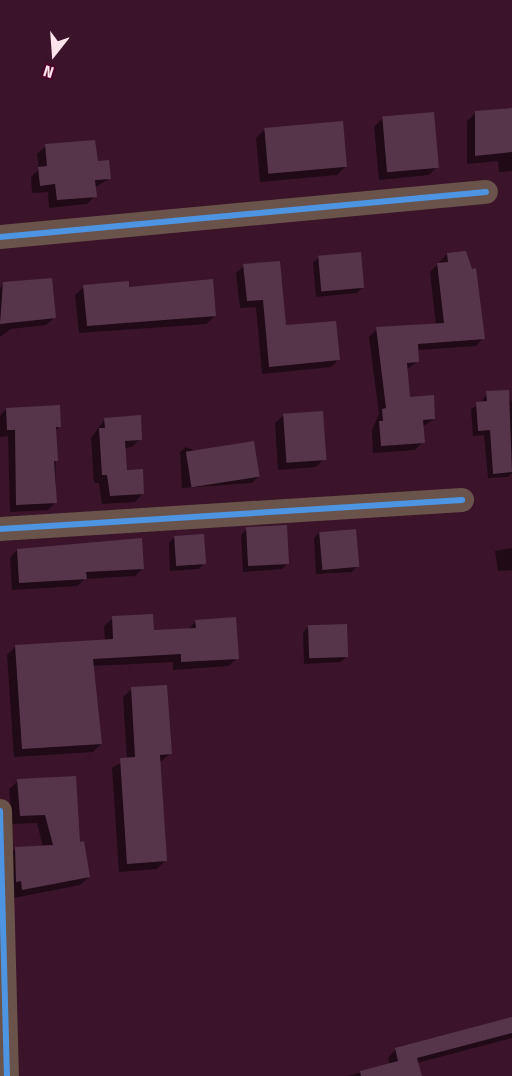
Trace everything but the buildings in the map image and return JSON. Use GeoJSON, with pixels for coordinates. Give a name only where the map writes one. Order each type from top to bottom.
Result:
{"type":"FeatureCollection","features":[{"type":"Feature","properties":{"kind":"street"},"geometry":{"type":"LineString","coordinates":[[0,237],[486,192]]}},
{"type":"Feature","properties":{"kind":"street"},"geometry":{"type":"LineString","coordinates":[[0,529],[462,500]]}},
{"type":"Feature","properties":{"kind":"street"},"geometry":{"type":"LineString","coordinates":[[0,811],[7,1076]]}},
{"type":"Feature","properties":{"kind":"cycle path"},"geometry":{"type":"LineString","coordinates":[[0,237],[486,192]]}},
{"type":"Feature","properties":{"kind":"cycle path"},"geometry":{"type":"LineString","coordinates":[[0,529],[462,500]]}},
{"type":"Feature","properties":{"kind":"cycle path"},"geometry":{"type":"LineString","coordinates":[[0,811],[7,1076]]}}]}
